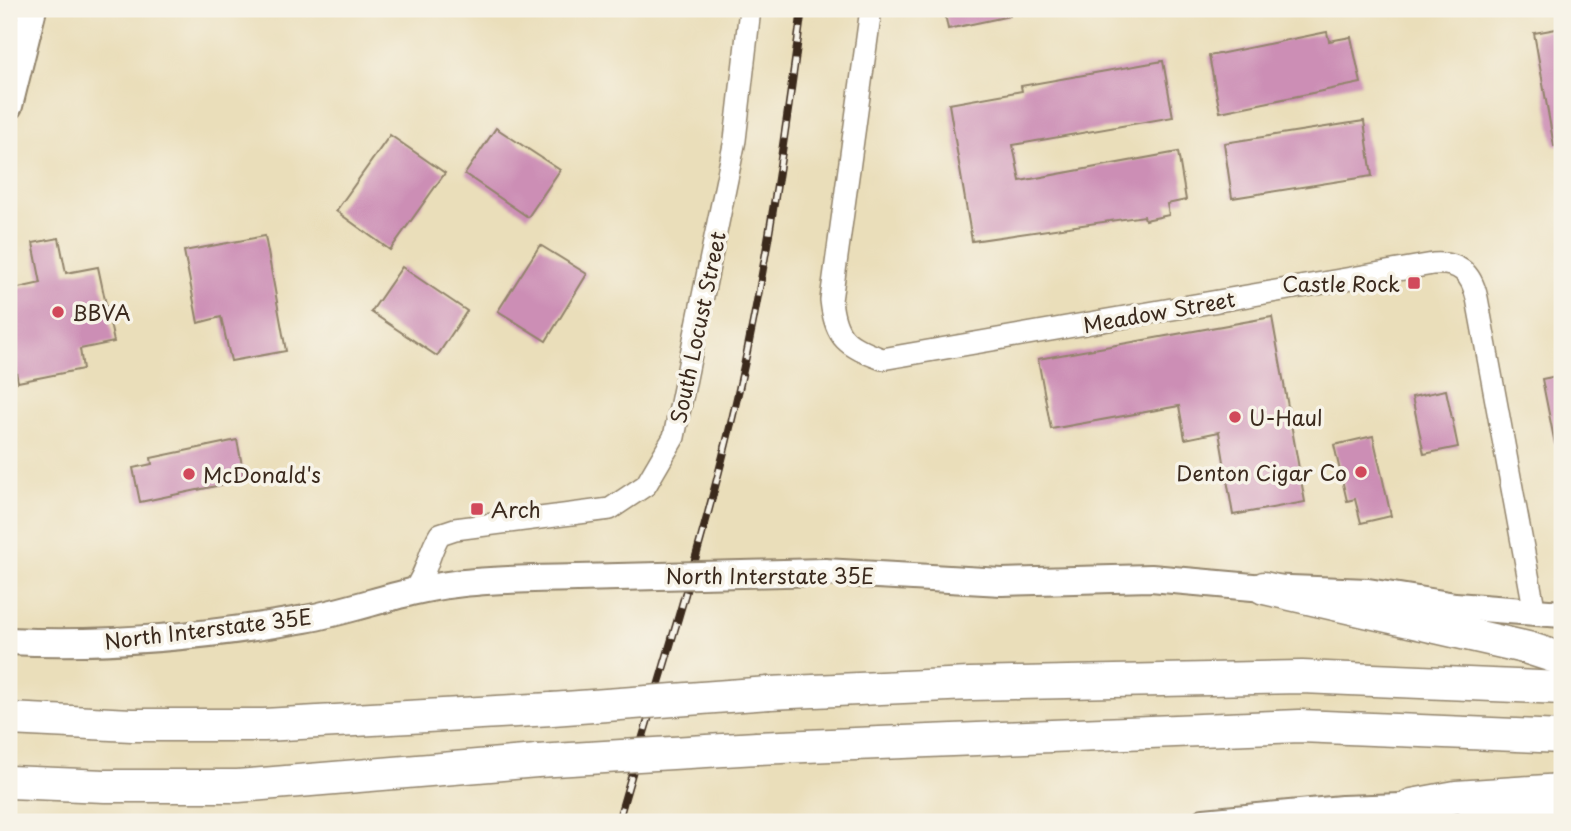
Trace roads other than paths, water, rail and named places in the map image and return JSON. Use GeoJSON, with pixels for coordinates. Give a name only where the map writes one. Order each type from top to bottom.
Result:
{"type":"FeatureCollection","features":[{"type":"Feature","properties":{"kind":"highway"},"geometry":{"type":"LineString","coordinates":[[1264,588],[1528,648],[1562,659]]}},
{"type":"Feature","properties":{"kind":"highway"},"geometry":{"type":"LineString","coordinates":[[9,719],[132,725],[264,724],[552,709],[769,693],[970,684],[1303,677],[1562,688]]}},
{"type":"Feature","properties":{"kind":"highway"},"geometry":{"type":"LineString","coordinates":[[9,782],[105,786],[238,786],[537,761],[757,748],[1300,726],[1562,737]]}},
{"type":"Feature","properties":{"kind":"highway"},"geometry":{"type":"LineString","coordinates":[[1399,806],[1456,797],[1562,790]]}},
{"type":"Feature","properties":{"kind":"main road"},"geometry":{"type":"LineString","coordinates":[[9,106],[33,9]]}},
{"type":"Feature","properties":{"kind":"main road","name":"North Interstate 35E"},"geometry":{"type":"LineString","coordinates":[[9,641],[61,644],[255,626],[308,618],[413,591],[456,584],[824,572],[1002,582],[1151,578],[1264,588],[1368,592],[1455,606],[1562,614]]}},
{"type":"Feature","properties":{"kind":"main road"},"geometry":{"type":"LineString","coordinates":[[1204,822],[1399,806],[1562,812]]}},
{"type":"Feature","properties":{"kind":"street","name":"South Locust Street"},"geometry":{"type":"LineString","coordinates":[[413,591],[426,573],[430,550],[440,534],[455,529],[611,509],[646,485],[674,437],[735,140],[750,9]]}},
{"type":"Feature","properties":{"kind":"street","name":"Meadow Street"},"geometry":{"type":"LineString","coordinates":[[871,9],[831,300],[834,326],[852,348],[882,359],[1433,264],[1465,270],[1473,280],[1477,298],[1535,613]]}},
{"type":"Feature","properties":{"kind":"railway"},"geometry":{"type":"LineString","coordinates":[[618,822],[697,553],[739,389],[767,247],[802,9]]}},
{"type":"Feature","properties":{"kind":"place","name":"Castle Rock"},"geometry":{"type":"Point","coordinates":[1414,283]}},
{"type":"Feature","properties":{"kind":"place","name":"BBVA"},"geometry":{"type":"Point","coordinates":[58,312]}},
{"type":"Feature","properties":{"kind":"place","name":"U-Haul"},"geometry":{"type":"Point","coordinates":[1235,417]}},
{"type":"Feature","properties":{"kind":"place","name":"Denton Cigar Co"},"geometry":{"type":"Point","coordinates":[1361,472]}},
{"type":"Feature","properties":{"kind":"place","name":"McDonald's"},"geometry":{"type":"Point","coordinates":[189,474]}},
{"type":"Feature","properties":{"kind":"place","name":"Arch"},"geometry":{"type":"Point","coordinates":[477,509]}}]}
